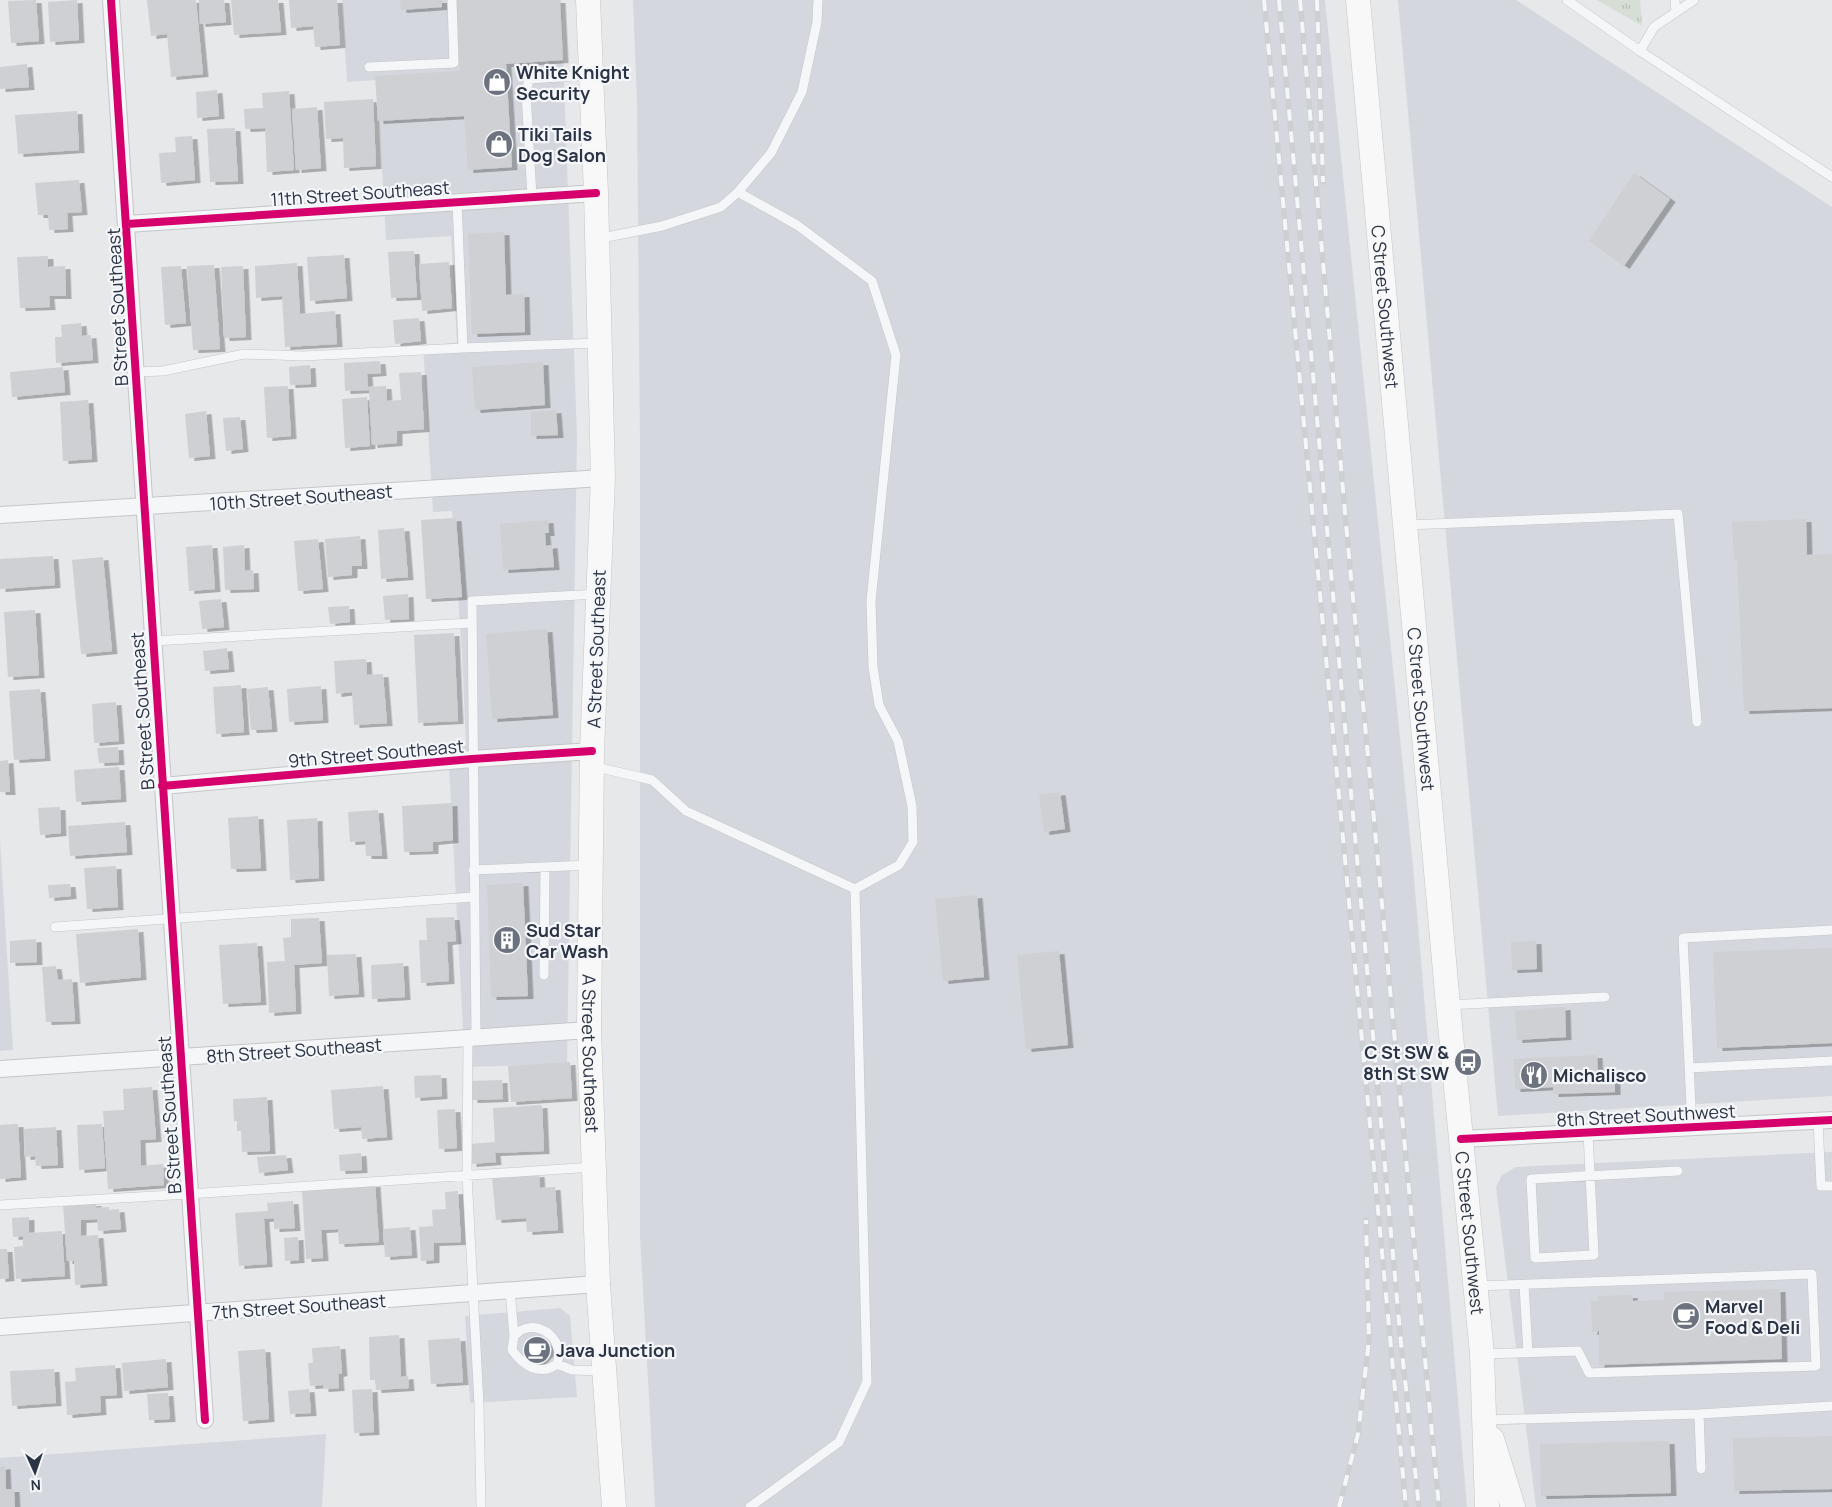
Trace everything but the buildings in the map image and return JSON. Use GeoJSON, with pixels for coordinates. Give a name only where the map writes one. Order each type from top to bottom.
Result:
{"type":"FeatureCollection","features":[{"type":"Feature","properties":{"kind":"main road","name":"A Street Southeast"},"geometry":{"type":"LineString","coordinates":[[588,0],[596,193],[603,478],[592,758],[589,1030],[598,1284],[614,1507]]}},
{"type":"Feature","properties":{"kind":"main road","name":"C Street Southwest"},"geometry":{"type":"LineString","coordinates":[[1358,0],[1404,525],[1482,1354],[1486,1420],[1487,1507]]}},
{"type":"Feature","properties":{"kind":"main road","name":"C Street Southwest"},"geometry":{"type":"LineString","coordinates":[[1486,1420],[1513,1507]]}},
{"type":"Feature","properties":{"kind":"street","name":"B Street Southeast"},"geometry":{"type":"LineString","coordinates":[[111,0],[205,1420]]}},
{"type":"Feature","properties":{"kind":"street","name":"11th Street Southeast"},"geometry":{"type":"LineString","coordinates":[[127,224],[596,193]]}},
{"type":"Feature","properties":{"kind":"street","name":"10th Street Southeast"},"geometry":{"type":"LineString","coordinates":[[0,515],[603,478]]}},
{"type":"Feature","properties":{"kind":"street","name":"9th Street Southeast"},"geometry":{"type":"LineString","coordinates":[[162,786],[472,759],[592,758]]}},
{"type":"Feature","properties":{"kind":"street","name":"8th Street Southeast"},"geometry":{"type":"LineString","coordinates":[[0,1069],[589,1030]]}},
{"type":"Feature","properties":{"kind":"street","name":"8th Street Southwest"},"geometry":{"type":"LineString","coordinates":[[1461,1139],[1825,1121]]}},
{"type":"Feature","properties":{"kind":"street","name":"7th Street Southeast"},"geometry":{"type":"LineString","coordinates":[[0,1327],[598,1284]]}},
{"type":"Feature","properties":{"kind":"lane"},"geometry":{"type":"LineString","coordinates":[[369,67],[454,63],[452,0]]}},
{"type":"Feature","properties":{"kind":"lane"},"geometry":{"type":"LineString","coordinates":[[597,239],[662,226],[722,207],[738,192],[771,153],[802,92],[817,22],[818,0]]}},
{"type":"Feature","properties":{"kind":"lane"},"geometry":{"type":"LineString","coordinates":[[1568,0],[1640,51],[1832,177]]}},
{"type":"Feature","properties":{"kind":"lane"},"geometry":{"type":"LineString","coordinates":[[1675,0],[1676,12]]}},
{"type":"Feature","properties":{"kind":"lane"},"geometry":{"type":"LineString","coordinates":[[1640,51],[1654,27],[1694,0]]}},
{"type":"Feature","properties":{"kind":"lane"},"geometry":{"type":"LineString","coordinates":[[532,197],[526,93],[528,79],[591,75]]}},
{"type":"Feature","properties":{"kind":"lane"},"geometry":{"type":"LineString","coordinates":[[738,192],[797,225],[872,281],[896,355],[871,601],[872,667],[879,705],[898,741],[912,806],[913,842],[898,865],[855,889]]}},
{"type":"Feature","properties":{"kind":"lane"},"geometry":{"type":"LineString","coordinates":[[457,202],[463,348]]}},
{"type":"Feature","properties":{"kind":"lane"},"geometry":{"type":"LineString","coordinates":[[136,372],[163,371],[244,354],[303,356],[600,343]]}},
{"type":"Feature","properties":{"kind":"lane"},"geometry":{"type":"LineString","coordinates":[[1404,525],[1678,514],[1697,722]]}},
{"type":"Feature","properties":{"kind":"lane"},"geometry":{"type":"LineString","coordinates":[[481,1507],[480,1405],[472,1293],[468,1175],[472,1038],[473,897],[472,602],[598,594]]}},
{"type":"Feature","properties":{"kind":"lane"},"geometry":{"type":"LineString","coordinates":[[153,642],[471,623]]}},
{"type":"Feature","properties":{"kind":"lane"},"geometry":{"type":"LineString","coordinates":[[592,758],[652,780],[686,811],[855,889]]}},
{"type":"Feature","properties":{"kind":"lane"},"geometry":{"type":"LineString","coordinates":[[473,870],[591,865]]}},
{"type":"Feature","properties":{"kind":"lane"},"geometry":{"type":"LineString","coordinates":[[544,867],[544,975]]}},
{"type":"Feature","properties":{"kind":"lane"},"geometry":{"type":"LineString","coordinates":[[750,1507],[839,1442],[867,1382],[855,889]]}},
{"type":"Feature","properties":{"kind":"lane"},"geometry":{"type":"LineString","coordinates":[[55,927],[473,897]]}},
{"type":"Feature","properties":{"kind":"lane"},"geometry":{"type":"LineString","coordinates":[[1692,1127],[1683,938],[1832,930]]}},
{"type":"Feature","properties":{"kind":"lane"},"geometry":{"type":"LineString","coordinates":[[1448,1005],[1605,997]]}},
{"type":"Feature","properties":{"kind":"lane"},"geometry":{"type":"LineString","coordinates":[[1689,1068],[1832,1061]]}},
{"type":"Feature","properties":{"kind":"lane"},"geometry":{"type":"LineString","coordinates":[[1825,1121],[1821,1186],[1832,1186]]}},
{"type":"Feature","properties":{"kind":"lane"},"geometry":{"type":"LineString","coordinates":[[1588,1132],[1590,1176],[1594,1255],[1535,1258],[1531,1179],[1590,1176],[1678,1172]]}},
{"type":"Feature","properties":{"kind":"lane"},"geometry":{"type":"LineString","coordinates":[[0,1205],[594,1167]]}},
{"type":"Feature","properties":{"kind":"lane"},"geometry":{"type":"LineString","coordinates":[[1476,1286],[1812,1274],[1816,1366],[1589,1373],[1578,1351],[1482,1354]]}},
{"type":"Feature","properties":{"kind":"lane"},"geometry":{"type":"LineString","coordinates":[[1524,1285],[1528,1352]]}},
{"type":"Feature","properties":{"kind":"lane"},"geometry":{"type":"LineString","coordinates":[[510,1290],[514,1336],[512,1350],[525,1364],[540,1370],[551,1368],[557,1364],[561,1354],[560,1348],[551,1335],[536,1328],[524,1329],[514,1336]]}},
{"type":"Feature","properties":{"kind":"lane"},"geometry":{"type":"LineString","coordinates":[[557,1364],[572,1370],[604,1371]]}},
{"type":"Feature","properties":{"kind":"lane"},"geometry":{"type":"LineString","coordinates":[[1486,1420],[1699,1414],[1832,1406]]}},
{"type":"Feature","properties":{"kind":"lane"},"geometry":{"type":"LineString","coordinates":[[1699,1414],[1701,1469]]}},
{"type":"Feature","properties":{"kind":"shaded area"},"geometry":{"type":"Polygon","coordinates":[[[342,0],[561,0],[577,437],[567,1064],[465,1067],[448,747],[466,745],[462,653],[452,511],[433,512],[423,345],[457,343],[451,236],[386,240],[377,80],[347,82],[342,0]]]}},
{"type":"Feature","properties":{"kind":"shaded area"},"geometry":{"type":"Polygon","coordinates":[[[633,0],[1325,0],[1413,866],[1467,1507],[655,1507],[640,1236],[640,443],[637,102],[633,0]]]}},
{"type":"Feature","properties":{"kind":"shaded area"},"geometry":{"type":"Polygon","coordinates":[[[1398,0],[1516,0],[1832,207],[1832,1096],[1498,1116],[1398,0]]]}},
{"type":"Feature","properties":{"kind":"shaded area"},"geometry":{"type":"Polygon","coordinates":[[[0,841],[13,1050],[0,1051],[0,841]]]}},
{"type":"Feature","properties":{"kind":"shaded area"},"geometry":{"type":"Polygon","coordinates":[[[1832,1152],[1832,1507],[1536,1507],[1496,1187],[1502,1175],[1516,1167],[1832,1152]]]}},
{"type":"Feature","properties":{"kind":"shaded area"},"geometry":{"type":"Polygon","coordinates":[[[560,1308],[570,1316],[577,1397],[470,1403],[465,1316],[560,1308]]]}},
{"type":"Feature","properties":{"kind":"shaded area"},"geometry":{"type":"Polygon","coordinates":[[[326,1434],[322,1507],[0,1507],[0,1458],[326,1434]]]}},
{"type":"Feature","properties":{"kind":"green space"},"geometry":{"type":"Polygon","coordinates":[[[1597,0],[1640,0],[1642,26],[1597,0]]]}},
{"type":"Feature","properties":{"kind":"railway"},"geometry":{"type":"LineString","coordinates":[[1264,0],[1406,1507]]}},
{"type":"Feature","properties":{"kind":"railway"},"geometry":{"type":"LineString","coordinates":[[1279,0],[1401,1343],[1419,1507]]}},
{"type":"Feature","properties":{"kind":"railway"},"geometry":{"type":"LineString","coordinates":[[1300,0],[1346,524],[1439,1507]]}},
{"type":"Feature","properties":{"kind":"railway"},"geometry":{"type":"LineString","coordinates":[[1317,0],[1323,182]]}},
{"type":"Feature","properties":{"kind":"railway"},"geometry":{"type":"LineString","coordinates":[[1339,1507],[1358,1434],[1369,1340],[1366,1220]]}},
{"type":"Feature","properties":{"kind":"cycle path"},"geometry":{"type":"LineString","coordinates":[[111,0],[205,1420]]}},
{"type":"Feature","properties":{"kind":"cycle path"},"geometry":{"type":"LineString","coordinates":[[127,224],[596,193]]}},
{"type":"Feature","properties":{"kind":"cycle path"},"geometry":{"type":"LineString","coordinates":[[162,786],[472,759],[592,751]]}},
{"type":"Feature","properties":{"kind":"cycle path"},"geometry":{"type":"LineString","coordinates":[[1461,1139],[1832,1120]]}},
{"type":"Feature","properties":{"kind":"place","name":"White Knight Security"},"geometry":{"type":"Point","coordinates":[497,82]}},
{"type":"Feature","properties":{"kind":"place","name":"Tiki Tails Dog Salon"},"geometry":{"type":"Point","coordinates":[499,144]}},
{"type":"Feature","properties":{"kind":"place","name":"Sud Star Car Wash"},"geometry":{"type":"Point","coordinates":[507,940]}},
{"type":"Feature","properties":{"kind":"place","name":"C St SW & 8th St SW"},"geometry":{"type":"Point","coordinates":[1468,1062]}},
{"type":"Feature","properties":{"kind":"place","name":"Michalisco"},"geometry":{"type":"Point","coordinates":[1534,1075]}},
{"type":"Feature","properties":{"kind":"place","name":"Marvel Food & Deli"},"geometry":{"type":"Point","coordinates":[1686,1316]}},
{"type":"Feature","properties":{"kind":"place","name":"Java Junction"},"geometry":{"type":"Point","coordinates":[537,1350]}}]}
